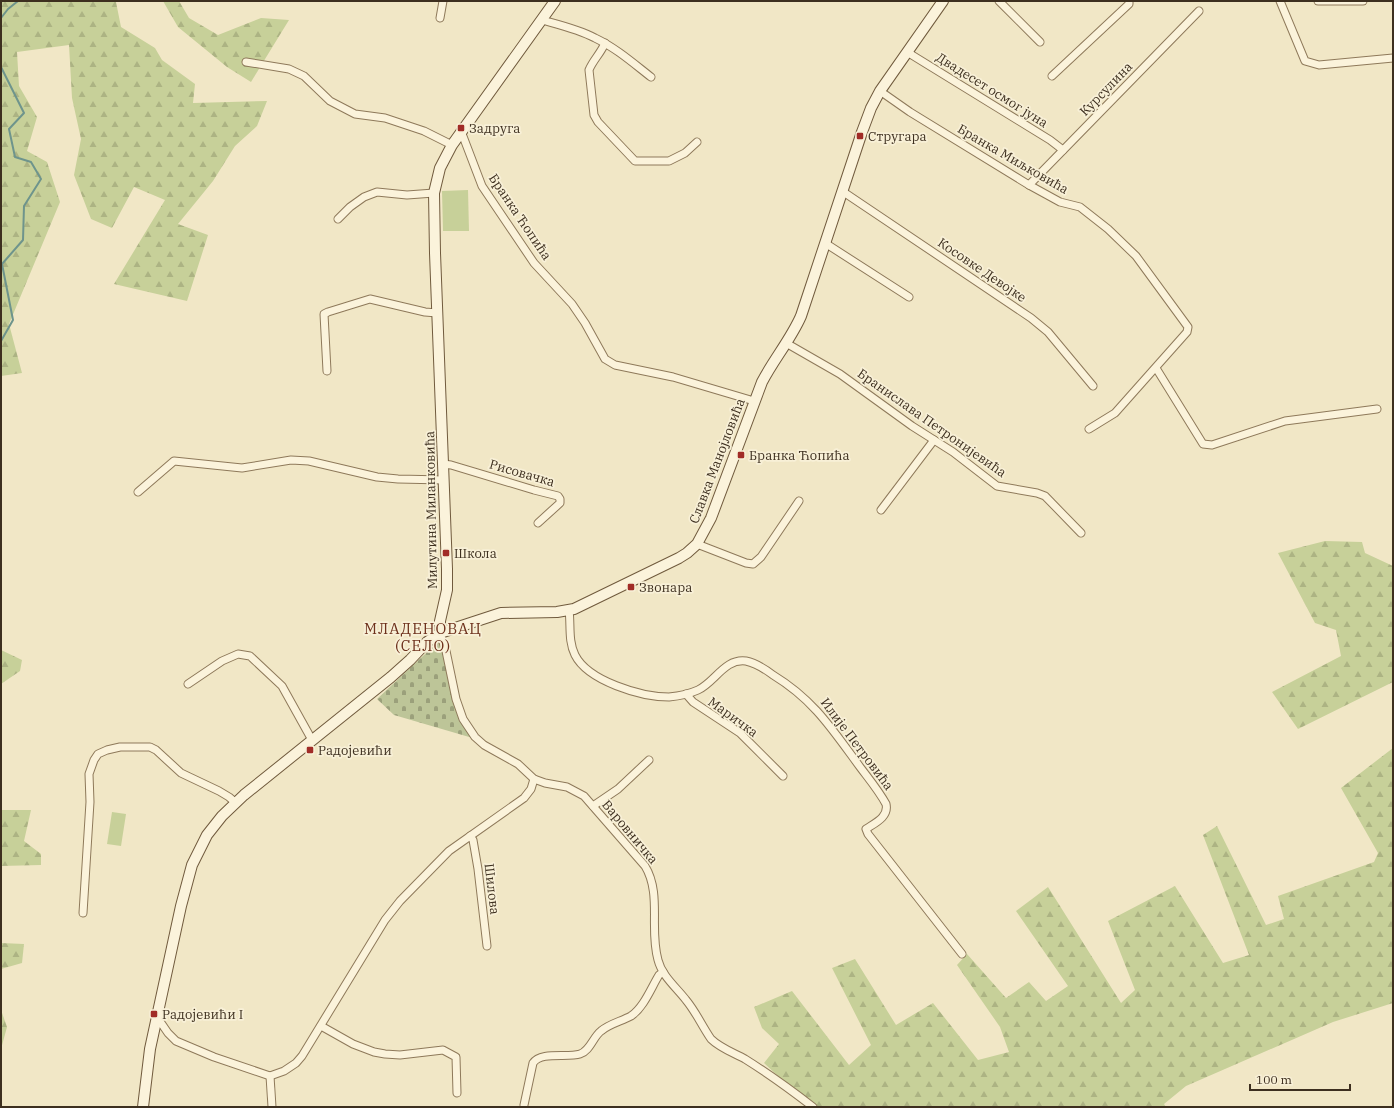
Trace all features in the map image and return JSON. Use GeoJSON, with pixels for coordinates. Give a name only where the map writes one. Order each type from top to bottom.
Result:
{"type":"FeatureCollection","features":[{"type":"Feature","properties":{"kind":"main road","name":"Милутина Миланковића"},"geometry":{"type":"LineString","coordinates":[[440,633],[440,621],[446,596],[447,582],[434,193],[436,180],[440,168],[461,131],[555,1]]}},
{"type":"Feature","properties":{"kind":"main road","name":"Славка Манојловића"},"geometry":{"type":"LineString","coordinates":[[440,633],[500,613],[557,612],[569,610],[657,569],[682,556],[697,544],[711,518],[754,401],[770,368],[796,328],[803,311],[867,119],[880,92],[943,1]]}},
{"type":"Feature","properties":{"kind":"main road"},"geometry":{"type":"LineString","coordinates":[[143,1107],[150,1049],[181,906],[192,864],[206,835],[222,816],[236,803],[391,677],[431,639],[440,633]]}},
{"type":"Feature","properties":{"kind":"street"},"geometry":{"type":"LineString","coordinates":[[440,18],[443,1]]}},
{"type":"Feature","properties":{"kind":"street"},"geometry":{"type":"LineString","coordinates":[[999,1],[1040,42]]}},
{"type":"Feature","properties":{"kind":"street"},"geometry":{"type":"LineString","coordinates":[[1052,76],[1129,4],[1129,1]]}},
{"type":"Feature","properties":{"kind":"street"},"geometry":{"type":"LineString","coordinates":[[1280,1],[1305,61],[1319,65],[1393,58]]}},
{"type":"Feature","properties":{"kind":"street"},"geometry":{"type":"LineString","coordinates":[[1318,1],[1363,1]]}},
{"type":"Feature","properties":{"kind":"street","name":"Курсулина"},"geometry":{"type":"LineString","coordinates":[[1030,185],[1199,11]]}},
{"type":"Feature","properties":{"kind":"street"},"geometry":{"type":"LineString","coordinates":[[542,20],[574,29],[605,43],[621,53],[651,77]]}},
{"type":"Feature","properties":{"kind":"street"},"geometry":{"type":"LineString","coordinates":[[605,43],[601,53],[589,70],[594,115],[598,122],[635,162],[669,161],[685,153],[697,142]]}},
{"type":"Feature","properties":{"kind":"street","name":"Двадесет осмог јуна"},"geometry":{"type":"LineString","coordinates":[[907,52],[1050,140],[1063,150]]}},
{"type":"Feature","properties":{"kind":"street"},"geometry":{"type":"LineString","coordinates":[[246,62],[289,69],[304,76],[330,101],[355,114],[385,118],[424,131],[452,145]]}},
{"type":"Feature","properties":{"kind":"street","name":"Бранка Миљковића"},"geometry":{"type":"LineString","coordinates":[[880,92],[1030,185],[1060,202],[1080,207],[1108,229],[1136,256],[1188,327],[1187,332],[1115,413],[1089,429]]}},
{"type":"Feature","properties":{"kind":"street","name":"Бранка Ћопића"},"geometry":{"type":"LineString","coordinates":[[461,131],[482,186],[534,262],[572,304],[585,323],[605,359],[615,365],[673,377],[754,401]]}},
{"type":"Feature","properties":{"kind":"street","name":"Косовке Девојке"},"geometry":{"type":"LineString","coordinates":[[842,191],[1032,318],[1048,332],[1093,386]]}},
{"type":"Feature","properties":{"kind":"street"},"geometry":{"type":"LineString","coordinates":[[338,219],[350,207],[377,192],[407,194],[434,193]]}},
{"type":"Feature","properties":{"kind":"street"},"geometry":{"type":"LineString","coordinates":[[825,243],[909,297]]}},
{"type":"Feature","properties":{"kind":"street"},"geometry":{"type":"LineString","coordinates":[[327,371],[324,314],[370,299],[424,312],[438,313]]}},
{"type":"Feature","properties":{"kind":"street","name":"Бранислава Петронијевића"},"geometry":{"type":"LineString","coordinates":[[786,343],[840,374],[905,421],[953,452],[997,486],[1037,493],[1045,496],[1081,532]]}},
{"type":"Feature","properties":{"kind":"street"},"geometry":{"type":"LineString","coordinates":[[1156,368],[1203,444],[1212,445],[1284,422],[1377,409]]}},
{"type":"Feature","properties":{"kind":"street"},"geometry":{"type":"LineString","coordinates":[[881,510],[934,440]]}},
{"type":"Feature","properties":{"kind":"street"},"geometry":{"type":"LineString","coordinates":[[138,492],[174,461],[242,468],[291,460],[309,461],[377,477],[444,480]]}},
{"type":"Feature","properties":{"kind":"street","name":"Рисовачка"},"geometry":{"type":"LineString","coordinates":[[443,464],[558,496],[560,499],[559,504],[538,522]]}},
{"type":"Feature","properties":{"kind":"street"},"geometry":{"type":"LineString","coordinates":[[697,544],[746,563],[753,564],[762,557],[799,501]]}},
{"type":"Feature","properties":{"kind":"street","name":"Илије Петровића"},"geometry":{"type":"LineString","coordinates":[[569,610],[572,648],[578,660],[588,671],[621,686],[646,694],[669,697],[686,694],[707,685],[730,664],[737,661],[746,661],[756,664],[781,679],[804,697],[824,718],[886,804],[887,811],[885,815],[866,829],[868,834],[962,954]]}},
{"type":"Feature","properties":{"kind":"street","name":"Варовничка"},"geometry":{"type":"LineString","coordinates":[[440,633],[446,651],[456,699],[463,719],[470,731],[484,745],[518,764],[534,779],[572,789],[584,796],[645,866],[650,875],[653,888],[656,953],[658,962],[663,972],[687,1000],[713,1040],[781,1082],[813,1107]]}},
{"type":"Feature","properties":{"kind":"street"},"geometry":{"type":"LineString","coordinates":[[188,684],[222,661],[238,654],[250,656],[282,686],[312,740]]}},
{"type":"Feature","properties":{"kind":"street","name":"Маричка"},"geometry":{"type":"LineString","coordinates":[[686,694],[693,702],[740,733],[782,776]]}},
{"type":"Feature","properties":{"kind":"street"},"geometry":{"type":"LineString","coordinates":[[84,913],[90,802],[89,774],[98,754],[107,750],[120,748],[153,748],[181,773],[219,791],[236,803]]}},
{"type":"Feature","properties":{"kind":"street"},"geometry":{"type":"LineString","coordinates":[[593,806],[618,789],[649,760]]}},
{"type":"Feature","properties":{"kind":"street"},"geometry":{"type":"LineString","coordinates":[[157,1017],[168,1033],[176,1041],[214,1057],[270,1076],[284,1071],[298,1061],[385,920],[400,901],[449,851],[524,798],[531,789],[534,779]]}},
{"type":"Feature","properties":{"kind":"street","name":"Шилова"},"geometry":{"type":"LineString","coordinates":[[470,836],[473,840],[478,869],[487,946]]}},
{"type":"Feature","properties":{"kind":"street"},"geometry":{"type":"LineString","coordinates":[[524,1105],[536,1060],[543,1057],[578,1054],[584,1052],[603,1029],[629,1017],[636,1012],[659,975],[663,972]]}},
{"type":"Feature","properties":{"kind":"street"},"geometry":{"type":"LineString","coordinates":[[321,1026],[353,1044],[374,1052],[385,1054],[412,1054],[443,1050],[456,1057],[457,1092]]}},
{"type":"Feature","properties":{"kind":"street"},"geometry":{"type":"LineString","coordinates":[[270,1076],[272,1107]]}},
{"type":"Feature","properties":{"kind":"green space"},"geometry":{"type":"Polygon","coordinates":[[[1,1],[118,1],[116,2],[121,27],[155,48],[162,60],[195,84],[193,103],[267,101],[257,126],[235,146],[213,181],[178,224],[208,235],[187,301],[114,284],[165,200],[134,187],[112,228],[91,219],[74,175],[81,139],[72,98],[69,45],[17,52],[19,86],[37,117],[27,151],[47,162],[60,202],[9,324],[22,373],[1,376],[1,1]]]}},
{"type":"Feature","properties":{"kind":"green space"},"geometry":{"type":"Polygon","coordinates":[[[163,1],[179,1],[189,18],[218,35],[261,18],[289,20],[251,82],[227,67],[178,27],[163,1]]]}},
{"type":"Feature","properties":{"kind":"green space"},"geometry":{"type":"Polygon","coordinates":[[[468,190],[469,231],[443,231],[442,191],[468,190]]]}},
{"type":"Feature","properties":{"kind":"green space"},"geometry":{"type":"Polygon","coordinates":[[[1325,541],[1362,542],[1365,553],[1393,566],[1393,682],[1298,729],[1272,692],[1341,656],[1336,630],[1315,623],[1278,553],[1325,541]]]}},
{"type":"Feature","properties":{"kind":"green space"},"geometry":{"type":"Polygon","coordinates":[[[439,641],[447,664],[451,690],[458,714],[476,739],[394,715],[377,699],[439,641]]]}},
{"type":"Feature","properties":{"kind":"green space"},"geometry":{"type":"Polygon","coordinates":[[[1,650],[22,660],[20,671],[1,684],[1,650]]]}},
{"type":"Feature","properties":{"kind":"green space"},"geometry":{"type":"Polygon","coordinates":[[[1393,748],[1393,1003],[1333,1022],[1186,1086],[1164,1104],[1166,1107],[806,1107],[764,1063],[779,1044],[762,1028],[754,1007],[792,991],[849,1065],[871,1045],[832,968],[855,959],[896,1025],[933,1003],[978,1060],[1009,1052],[1000,1027],[957,965],[967,954],[1006,998],[1029,982],[1046,1001],[1068,986],[1016,911],[1048,887],[1121,1003],[1135,990],[1108,921],[1175,886],[1223,963],[1249,955],[1203,835],[1217,826],[1266,925],[1284,919],[1278,896],[1374,862],[1378,853],[1341,788],[1393,748]]]}},
{"type":"Feature","properties":{"kind":"green space"},"geometry":{"type":"Polygon","coordinates":[[[1,810],[31,810],[24,841],[41,854],[41,865],[1,866],[1,810]]]}},
{"type":"Feature","properties":{"kind":"green space"},"geometry":{"type":"Polygon","coordinates":[[[112,812],[126,814],[121,846],[107,844],[112,812]]]}},
{"type":"Feature","properties":{"kind":"green space"},"geometry":{"type":"Polygon","coordinates":[[[1,943],[24,944],[22,963],[1,969],[1,943]]]}},
{"type":"Feature","properties":{"kind":"green space"},"geometry":{"type":"Polygon","coordinates":[[[1,1010],[7,1027],[1,1049],[1,1010]]]}},
{"type":"Feature","properties":{"kind":"waterway"},"geometry":{"type":"LineString","coordinates":[[1,18],[8,9],[18,1]]}},
{"type":"Feature","properties":{"kind":"waterway"},"geometry":{"type":"LineString","coordinates":[[1,67],[24,113],[9,129],[15,157],[31,162],[41,179],[24,206],[23,240],[2,264],[13,320],[1,341]]}},
{"type":"Feature","properties":{"kind":"place","name":"Задруга"},"geometry":{"type":"Point","coordinates":[461,128]}},
{"type":"Feature","properties":{"kind":"place","name":"Стругара"},"geometry":{"type":"Point","coordinates":[860,136]}},
{"type":"Feature","properties":{"kind":"place","name":"Бранка Ћопића"},"geometry":{"type":"Point","coordinates":[741,455]}},
{"type":"Feature","properties":{"kind":"place","name":"Школа"},"geometry":{"type":"Point","coordinates":[446,553]}},
{"type":"Feature","properties":{"kind":"place","name":"Звонара"},"geometry":{"type":"Point","coordinates":[631,587]}},
{"type":"Feature","properties":{"kind":"place","name":"Радојевићи"},"geometry":{"type":"Point","coordinates":[310,750]}},
{"type":"Feature","properties":{"kind":"place","name":"Радојевићи I"},"geometry":{"type":"Point","coordinates":[154,1014]}},
{"type":"Feature","properties":{"kind":"district","name":"МЛАДЕНОВАЦ (СЕЛО)"},"geometry":{"type":"Point","coordinates":[423,636]}}]}
